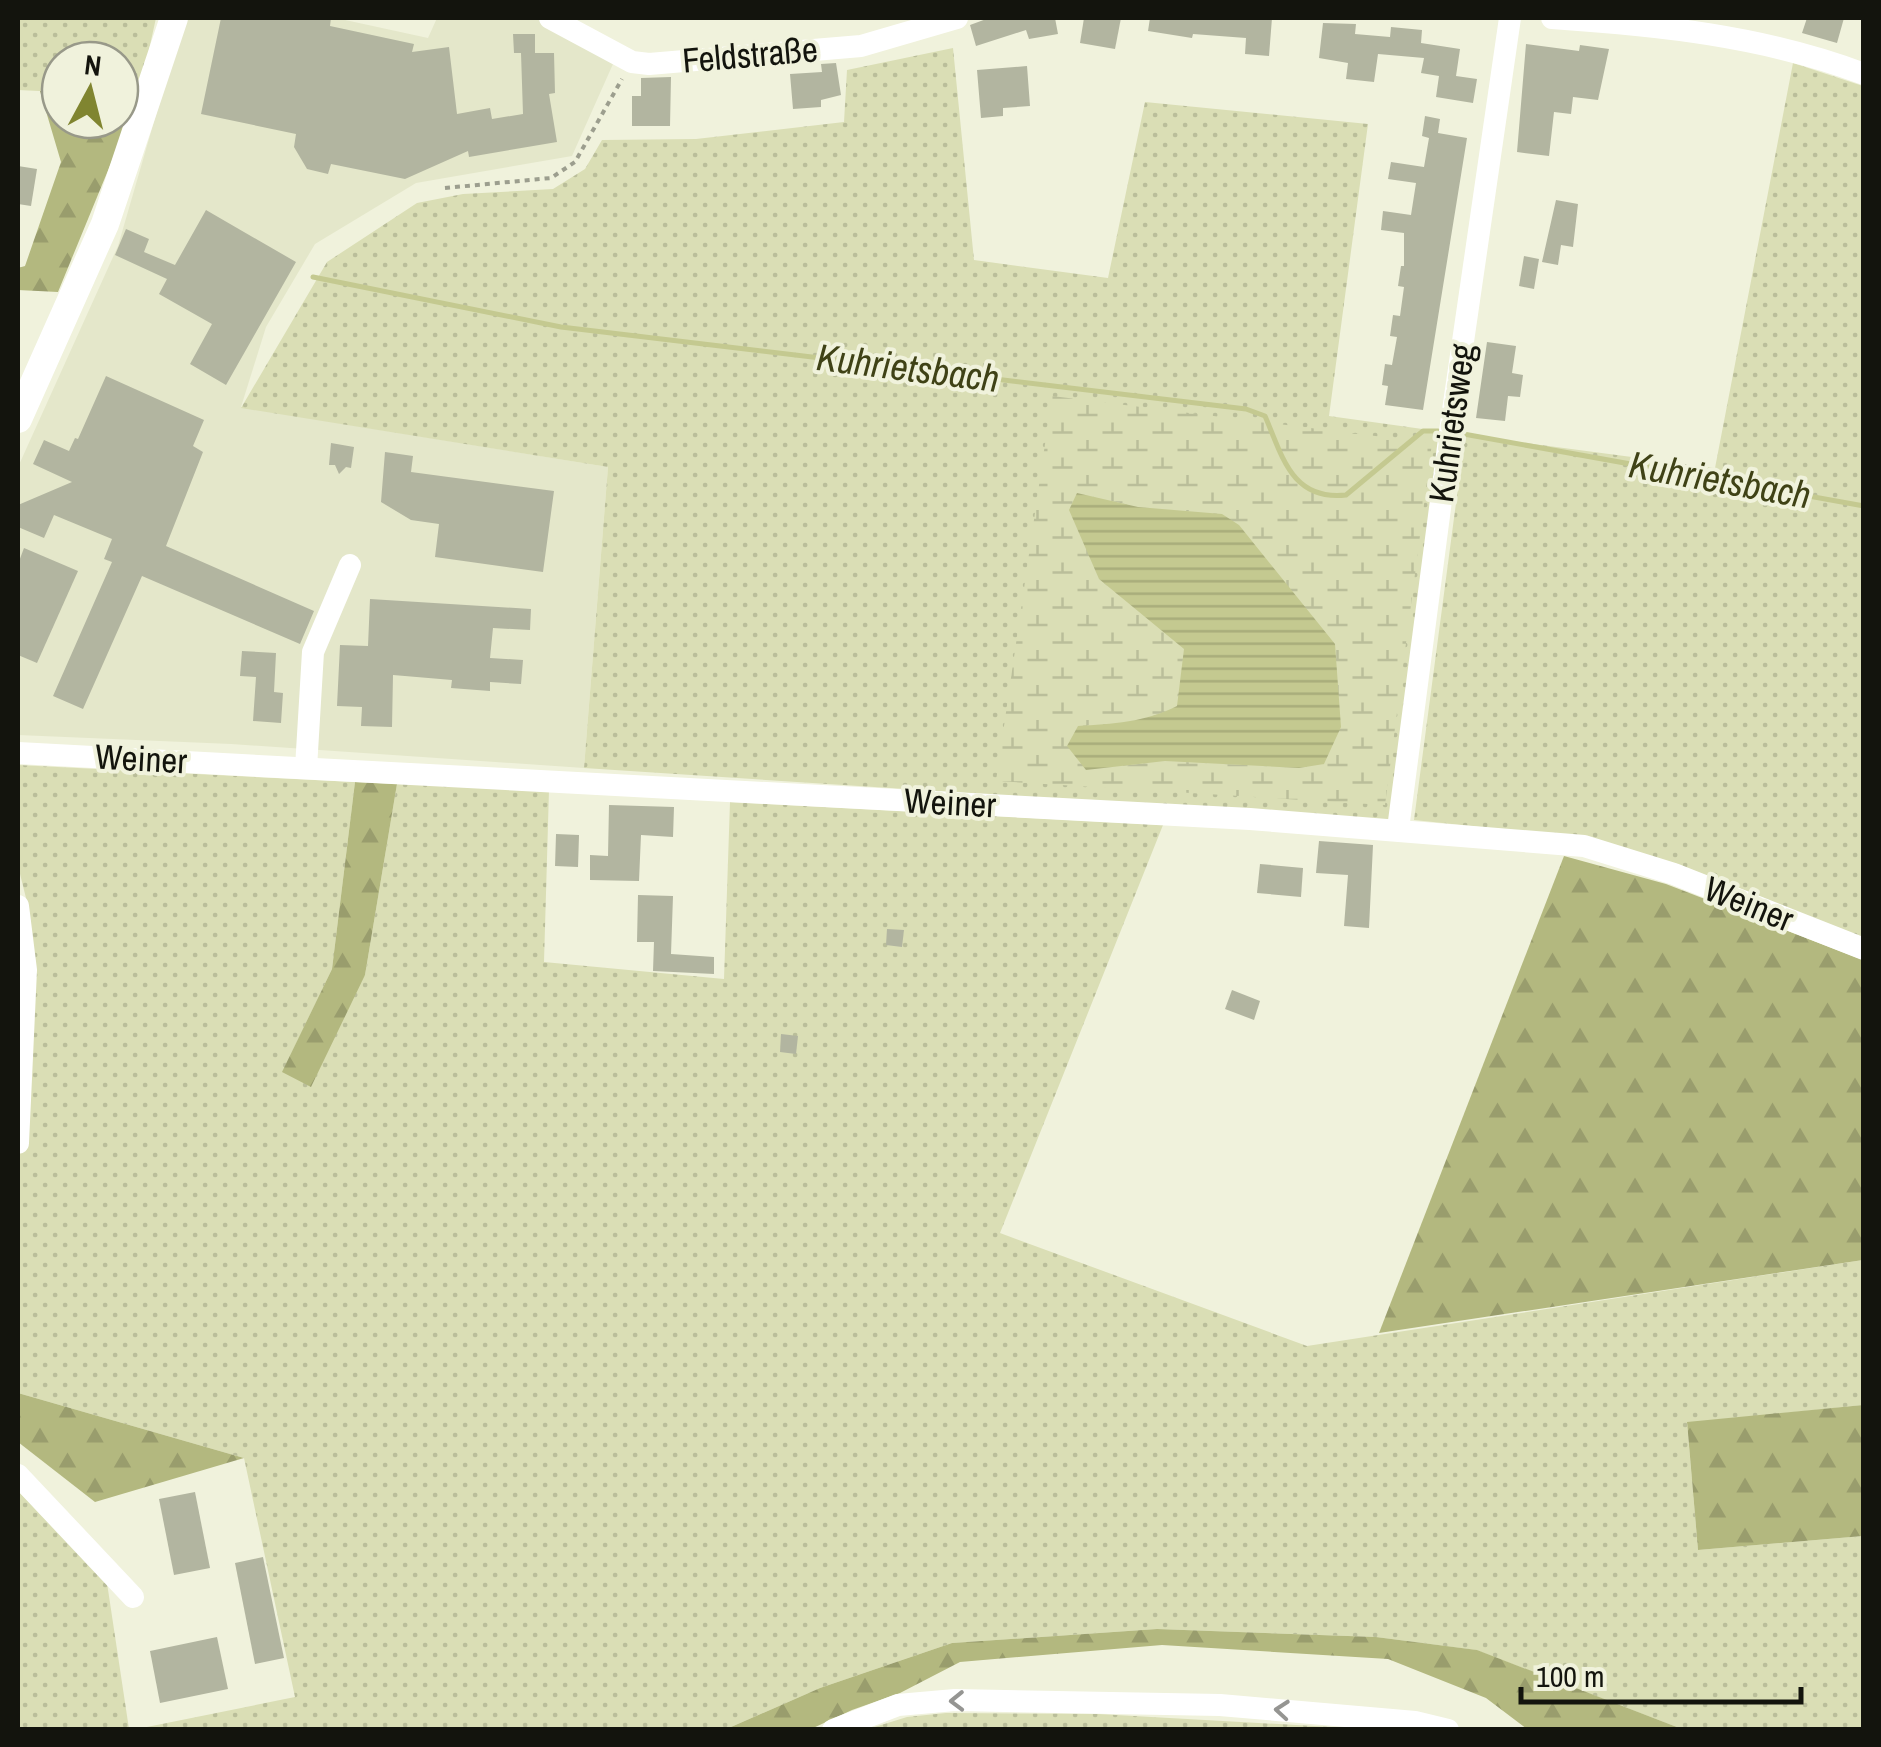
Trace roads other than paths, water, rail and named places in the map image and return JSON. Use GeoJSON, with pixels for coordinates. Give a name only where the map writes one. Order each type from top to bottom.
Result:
{"type":"FeatureCollection","features":[{"type":"Feature","properties":{"kind":"main road"},"geometry":{"type":"LineString","coordinates":[[18,419],[105,224],[174,18]]}},
{"type":"Feature","properties":{"kind":"street","name":"Feldstraße"},"geometry":{"type":"LineString","coordinates":[[550,18],[632,62],[649,64],[860,46],[957,18]]}},
{"type":"Feature","properties":{"kind":"street","name":"Kuhrietsweg"},"geometry":{"type":"LineString","coordinates":[[1398,829],[1450,424],[1510,18]]}},
{"type":"Feature","properties":{"kind":"street"},"geometry":{"type":"LineString","coordinates":[[1552,18],[1640,24],[1719,36],[1796,52],[1864,74]]}},
{"type":"Feature","properties":{"kind":"street"},"geometry":{"type":"LineString","coordinates":[[306,768],[314,652],[350,565]]}},
{"type":"Feature","properties":{"kind":"street","name":"Weiner"},"geometry":{"type":"LineString","coordinates":[[18,754],[1398,829],[1584,846],[1674,874],[1864,949]]}},
{"type":"Feature","properties":{"kind":"street"},"geometry":{"type":"LineString","coordinates":[[18,906],[26,970],[18,1143]]}},
{"type":"Feature","properties":{"kind":"street"},"geometry":{"type":"LineString","coordinates":[[18,1474],[133,1598]]}},
{"type":"Feature","properties":{"kind":"street"},"geometry":{"type":"LineString","coordinates":[[833,1730],[898,1705],[954,1700],[1220,1705],[1415,1722],[1448,1730]]}},
{"type":"Feature","properties":{"kind":"waterway","name":"Kuhrietsbach"},"geometry":{"type":"LineString","coordinates":[[313,277],[561,327],[1246,409],[1265,416],[1284,460],[1301,483],[1327,495],[1346,495],[1423,431],[1438,431]]}},
{"type":"Feature","properties":{"kind":"waterway","name":"Kuhrietsbach"},"geometry":{"type":"LineString","coordinates":[[1458,433],[1864,506]]}}]}
